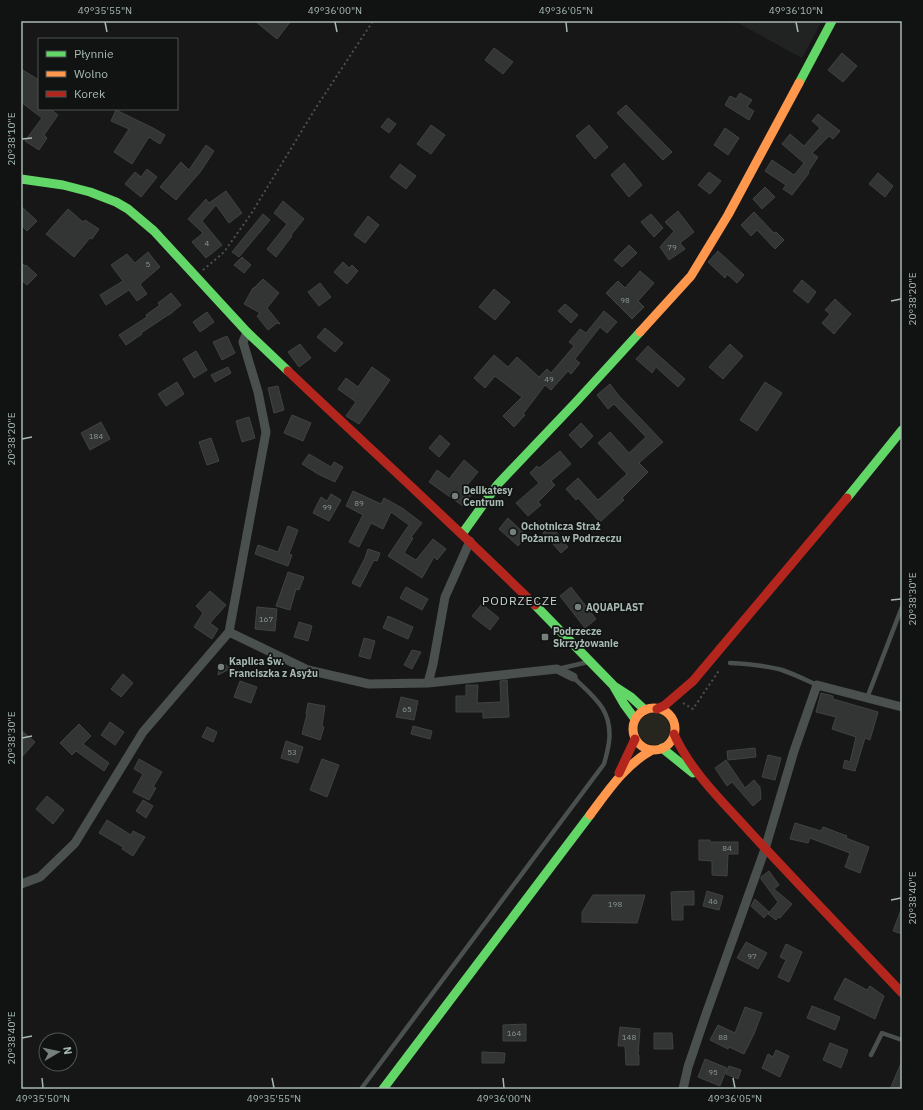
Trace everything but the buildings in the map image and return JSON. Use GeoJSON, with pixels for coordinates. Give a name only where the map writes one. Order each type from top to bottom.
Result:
{"type":"FeatureCollection","features":[{"type":"Feature","properties":{"kind":"street"},"geometry":{"type":"LineString","coordinates":[[462,534],[498,484],[576,402],[691,276],[728,215],[832,21]]}},
{"type":"Feature","properties":{"kind":"street"},"geometry":{"type":"LineString","coordinates":[[21,179],[78,188],[96,193],[113,200],[128,209],[154,231],[247,332],[470,541],[552,621],[612,685],[635,719]]}},
{"type":"Feature","properties":{"kind":"street"},"geometry":{"type":"LineString","coordinates":[[21,884],[40,876],[75,844],[142,732],[229,632],[266,432],[258,392],[243,342],[247,332]]}},
{"type":"Feature","properties":{"kind":"street"},"geometry":{"type":"LineString","coordinates":[[673,721],[675,714],[694,681],[902,430]]}},
{"type":"Feature","properties":{"kind":"street"},"geometry":{"type":"LineString","coordinates":[[428,683],[433,664],[445,597],[470,541]]}},
{"type":"Feature","properties":{"kind":"street"},"geometry":{"type":"LineString","coordinates":[[229,632],[308,670],[369,684],[428,683],[557,669],[573,677]]}},
{"type":"Feature","properties":{"kind":"street"},"geometry":{"type":"LineString","coordinates":[[657,709],[694,681]]}},
{"type":"Feature","properties":{"kind":"street"},"geometry":{"type":"LineString","coordinates":[[612,685],[632,697],[645,710]]}},
{"type":"Feature","properties":{"kind":"street"},"geometry":{"type":"LineString","coordinates":[[683,1089],[688,1067],[765,849],[794,751],[817,685],[902,707]]}},
{"type":"Feature","properties":{"kind":"street"},"geometry":{"type":"LineString","coordinates":[[383,1089],[616,780],[644,754],[668,745],[672,740],[674,728],[670,715],[664,711],[651,708],[645,710],[635,719],[633,732],[635,739],[639,744],[652,750]]}},
{"type":"Feature","properties":{"kind":"street"},"geometry":{"type":"LineString","coordinates":[[674,734],[684,753],[707,783],[765,849],[902,993]]}},
{"type":"Feature","properties":{"kind":"street"},"geometry":{"type":"LineString","coordinates":[[616,780],[635,739]]}},
{"type":"Feature","properties":{"kind":"street"},"geometry":{"type":"LineString","coordinates":[[662,748],[707,783]]}},
{"type":"Feature","properties":{"kind":"lane"},"geometry":{"type":"LineString","coordinates":[[867,698],[902,607]]}},
{"type":"Feature","properties":{"kind":"lane"},"geometry":{"type":"LineString","coordinates":[[557,669],[591,661]]}},
{"type":"Feature","properties":{"kind":"lane"},"geometry":{"type":"LineString","coordinates":[[730,663],[756,665],[783,670],[817,685]]}},
{"type":"Feature","properties":{"kind":"lane"},"geometry":{"type":"LineString","coordinates":[[360,1089],[604,764],[609,743],[610,726],[606,714],[598,700],[573,677]]}},
{"type":"Feature","properties":{"kind":"lane"},"geometry":{"type":"LineString","coordinates":[[871,1055],[882,1033],[902,1040]]}},
{"type":"Feature","properties":{"kind":"path"},"geometry":{"type":"LineString","coordinates":[[196,276],[224,252],[251,214],[317,106],[372,21]]}},
{"type":"Feature","properties":{"kind":"path"},"geometry":{"type":"LineString","coordinates":[[680,705],[693,709],[723,663],[730,663]]}},
{"type":"Feature","properties":{"kind":"shaded area"},"geometry":{"type":"Polygon","coordinates":[[[725,21],[822,21],[802,58],[736,22],[729,23],[725,21]]]}},
{"type":"Feature","properties":{"kind":"shaded area"},"geometry":{"type":"Polygon","coordinates":[[[654,713],[665,718],[670,729],[665,740],[654,745],[643,740],[638,729],[643,718],[654,713]]]}},
{"type":"Feature","properties":{"kind":"traffic: fast"},"geometry":{"type":"LineString","coordinates":[[799,83],[832,21]]}},
{"type":"Feature","properties":{"kind":"traffic: fast"},"geometry":{"type":"LineString","coordinates":[[21,179],[63,185],[90,192],[116,202],[128,209],[154,231],[247,332],[288,371]]}},
{"type":"Feature","properties":{"kind":"traffic: fast"},"geometry":{"type":"LineString","coordinates":[[462,534],[498,484],[640,332]]}},
{"type":"Feature","properties":{"kind":"traffic: fast"},"geometry":{"type":"LineString","coordinates":[[847,498],[902,430]]}},
{"type":"Feature","properties":{"kind":"traffic: fast"},"geometry":{"type":"LineString","coordinates":[[535,605],[613,685],[635,719]]}},
{"type":"Feature","properties":{"kind":"traffic: fast"},"geometry":{"type":"LineString","coordinates":[[614,686],[631,697],[645,710]]}},
{"type":"Feature","properties":{"kind":"traffic: fast"},"geometry":{"type":"LineString","coordinates":[[662,748],[693,773]]}},
{"type":"Feature","properties":{"kind":"traffic: fast"},"geometry":{"type":"LineString","coordinates":[[383,1089],[590,815]]}},
{"type":"Feature","properties":{"kind":"traffic: slow"},"geometry":{"type":"LineString","coordinates":[[640,332],[691,276],[728,215],[799,83]]}},
{"type":"Feature","properties":{"kind":"traffic: slow"},"geometry":{"type":"LineString","coordinates":[[654,708],[669,714],[675,729],[669,744],[654,750],[639,744],[633,729],[639,714],[654,708]]}},
{"type":"Feature","properties":{"kind":"traffic: slow"},"geometry":{"type":"LineString","coordinates":[[590,815],[625,771],[633,763],[652,750]]}},
{"type":"Feature","properties":{"kind":"traffic: jam"},"geometry":{"type":"LineString","coordinates":[[288,371],[443,516],[535,605]]}},
{"type":"Feature","properties":{"kind":"traffic: jam"},"geometry":{"type":"LineString","coordinates":[[657,709],[665,705],[693,681],[847,498]]}},
{"type":"Feature","properties":{"kind":"traffic: jam"},"geometry":{"type":"LineString","coordinates":[[674,734],[689,761],[708,786],[902,993]]}},
{"type":"Feature","properties":{"kind":"traffic: jam"},"geometry":{"type":"LineString","coordinates":[[619,773],[635,739]]}},
{"type":"Feature","properties":{"kind":"place","name":"Delikatesy Centrum"},"geometry":{"type":"Point","coordinates":[455,496]}},
{"type":"Feature","properties":{"kind":"place","name":"Ochotnicza Straż Pożarna w Podrzeczu"},"geometry":{"type":"Point","coordinates":[513,532]}},
{"type":"Feature","properties":{"kind":"place","name":"AQUAPLAST"},"geometry":{"type":"Point","coordinates":[578,607]}},
{"type":"Feature","properties":{"kind":"place","name":"Podrzecze Skrzyżowanie"},"geometry":{"type":"Point","coordinates":[545,637]}},
{"type":"Feature","properties":{"kind":"place","name":"Kaplica Św. Franciszka z Asyżu"},"geometry":{"type":"Point","coordinates":[221,667]}},
{"type":"Feature","properties":{"kind":"district","name":"PODRZECZE"},"geometry":{"type":"Point","coordinates":[520,601]}}]}
